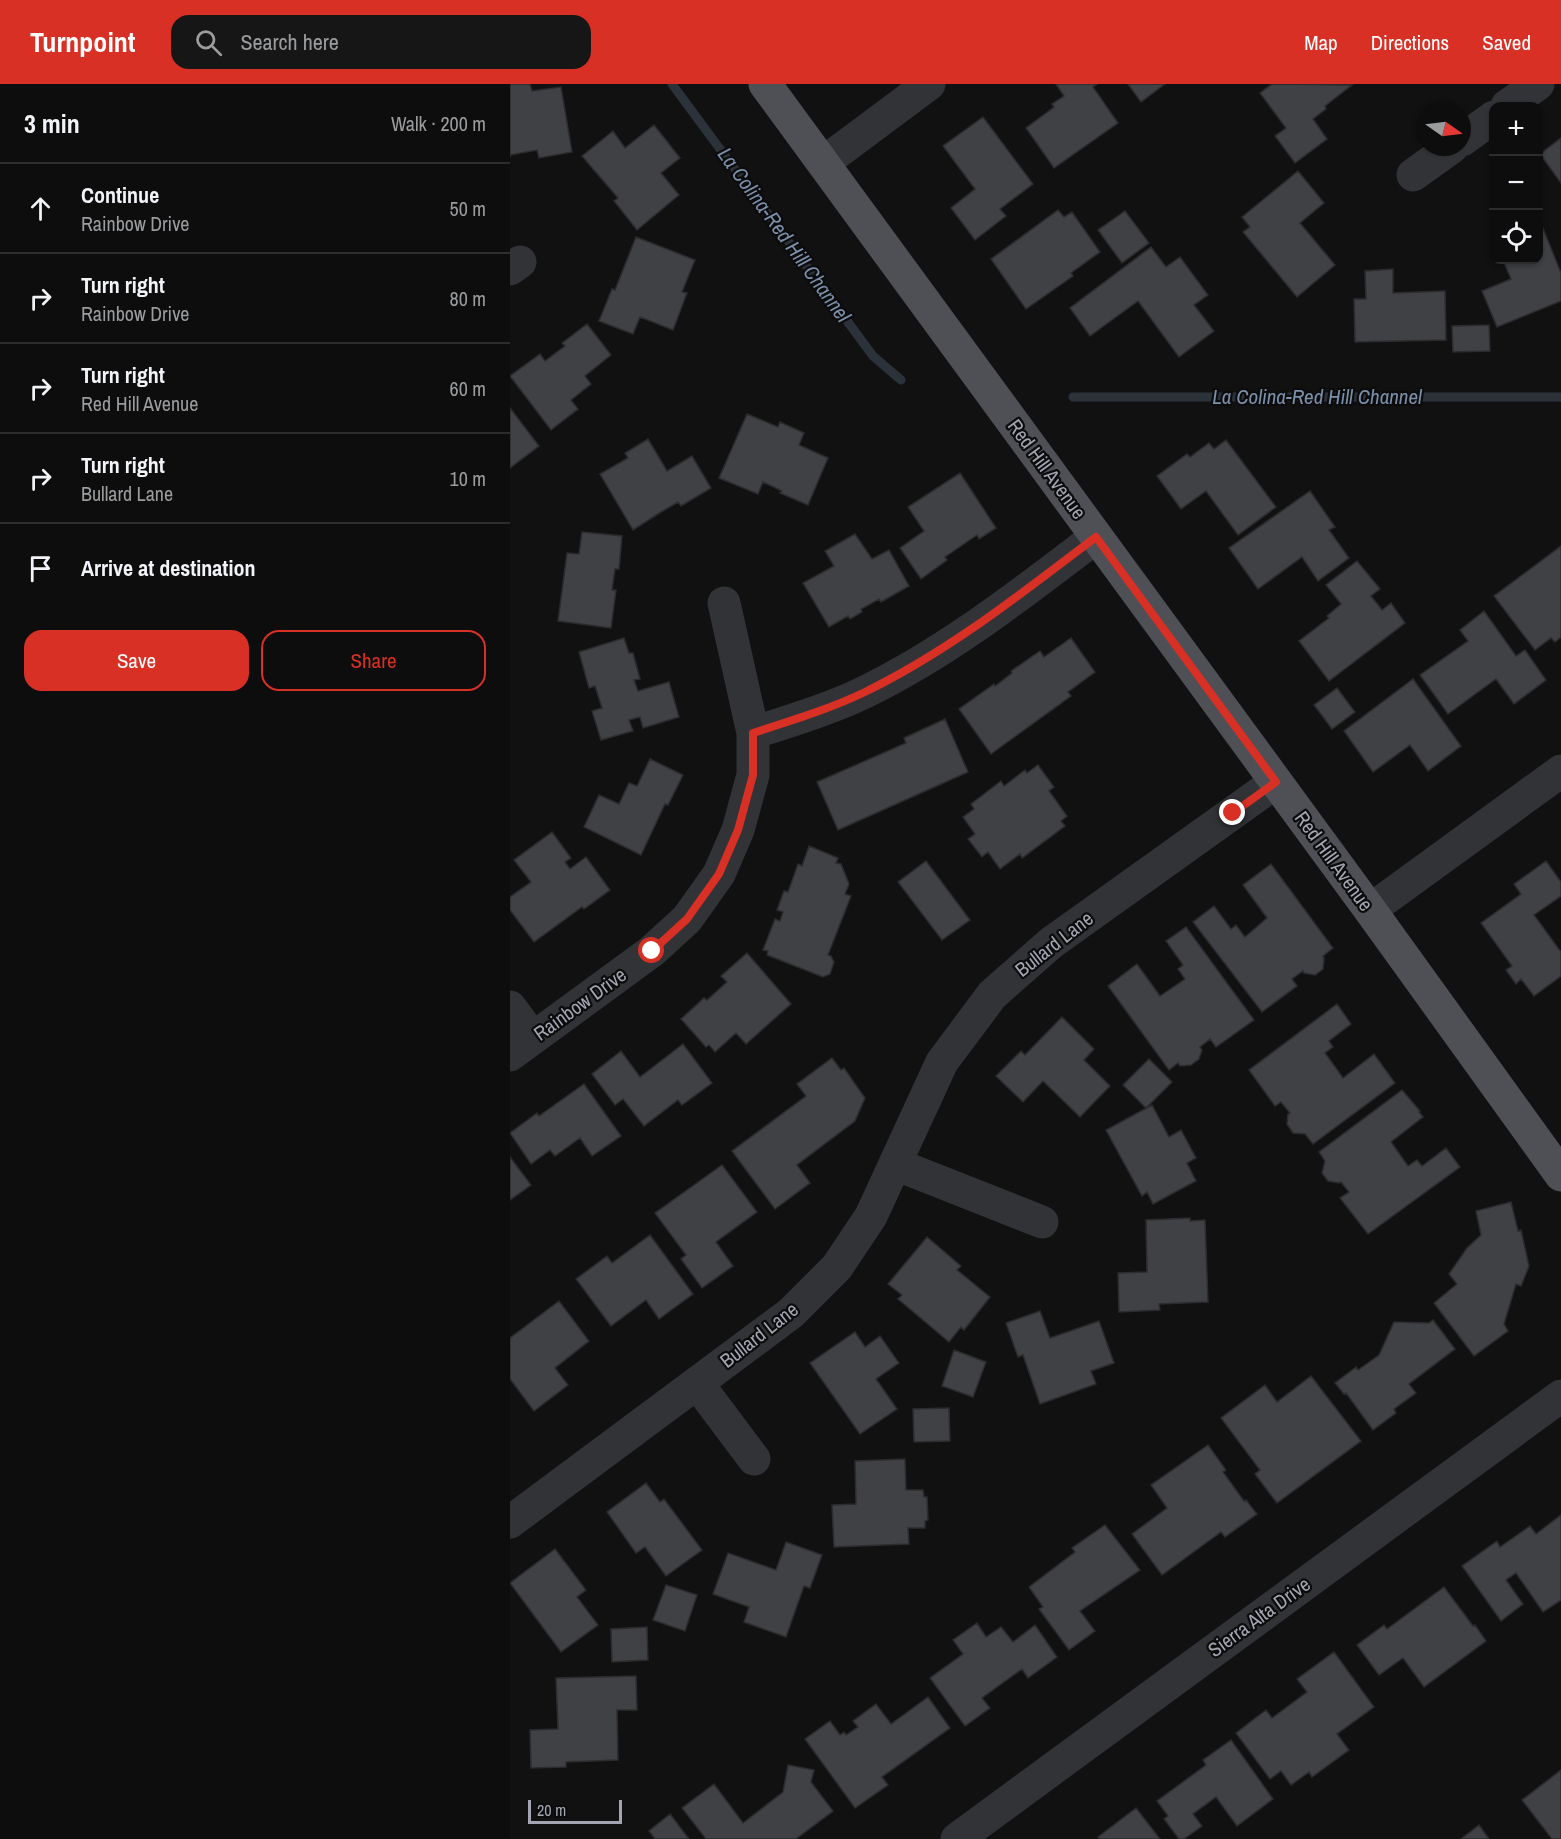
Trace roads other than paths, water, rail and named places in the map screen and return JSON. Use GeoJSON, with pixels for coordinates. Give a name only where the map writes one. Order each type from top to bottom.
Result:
{"type":"FeatureCollection","features":[{"type":"Feature","properties":{"kind":"main road","name":"Red Hill Avenue"},"geometry":{"type":"LineString","coordinates":[[765,84],[1370,910],[1561,1175]]}},
{"type":"Feature","properties":{"kind":"street"},"geometry":{"type":"LineString","coordinates":[[823,163],[929,84]]}},
{"type":"Feature","properties":{"kind":"street"},"geometry":{"type":"LineString","coordinates":[[1513,102],[1538,84]]}},
{"type":"Feature","properties":{"kind":"street"},"geometry":{"type":"LineString","coordinates":[[1471,134],[1489,121]]}},
{"type":"Feature","properties":{"kind":"street"},"geometry":{"type":"LineString","coordinates":[[1413,175],[1439,156]]}},
{"type":"Feature","properties":{"kind":"street"},"geometry":{"type":"LineString","coordinates":[[753,733],[864,693],[926,659],[978,626],[1096,537]]}},
{"type":"Feature","properties":{"kind":"street","name":"Rainbow Drive"},"geometry":{"type":"LineString","coordinates":[[521,1046],[652,951],[687,919],[719,874],[738,830],[753,775],[753,733],[724,603]]}},
{"type":"Feature","properties":{"kind":"street"},"geometry":{"type":"LineString","coordinates":[[1370,910],[1561,771]]}},
{"type":"Feature","properties":{"kind":"street","name":"Bullard Lane"},"geometry":{"type":"LineString","coordinates":[[510,1522],[791,1313],[837,1267],[871,1215],[942,1062],[992,995],[1051,943],[1276,782]]}},
{"type":"Feature","properties":{"kind":"street"},"geometry":{"type":"LineString","coordinates":[[510,1007],[521,1046]]}},
{"type":"Feature","properties":{"kind":"street"},"geometry":{"type":"LineString","coordinates":[[895,1164],[1041,1222]]}},
{"type":"Feature","properties":{"kind":"street"},"geometry":{"type":"LineString","coordinates":[[697,1383],[754,1459]]}},
{"type":"Feature","properties":{"kind":"street","name":"Sierra Alta Drive"},"geometry":{"type":"LineString","coordinates":[[957,1839],[1561,1396]]}},
{"type":"Feature","properties":{"kind":"waterway","name":"La Colina-Red Hill Channel"},"geometry":{"type":"LineString","coordinates":[[672,84],[873,356],[901,380]]}},
{"type":"Feature","properties":{"kind":"waterway","name":"La Colina-Red Hill Channel"},"geometry":{"type":"LineString","coordinates":[[1073,397],[1561,397]]}}]}
